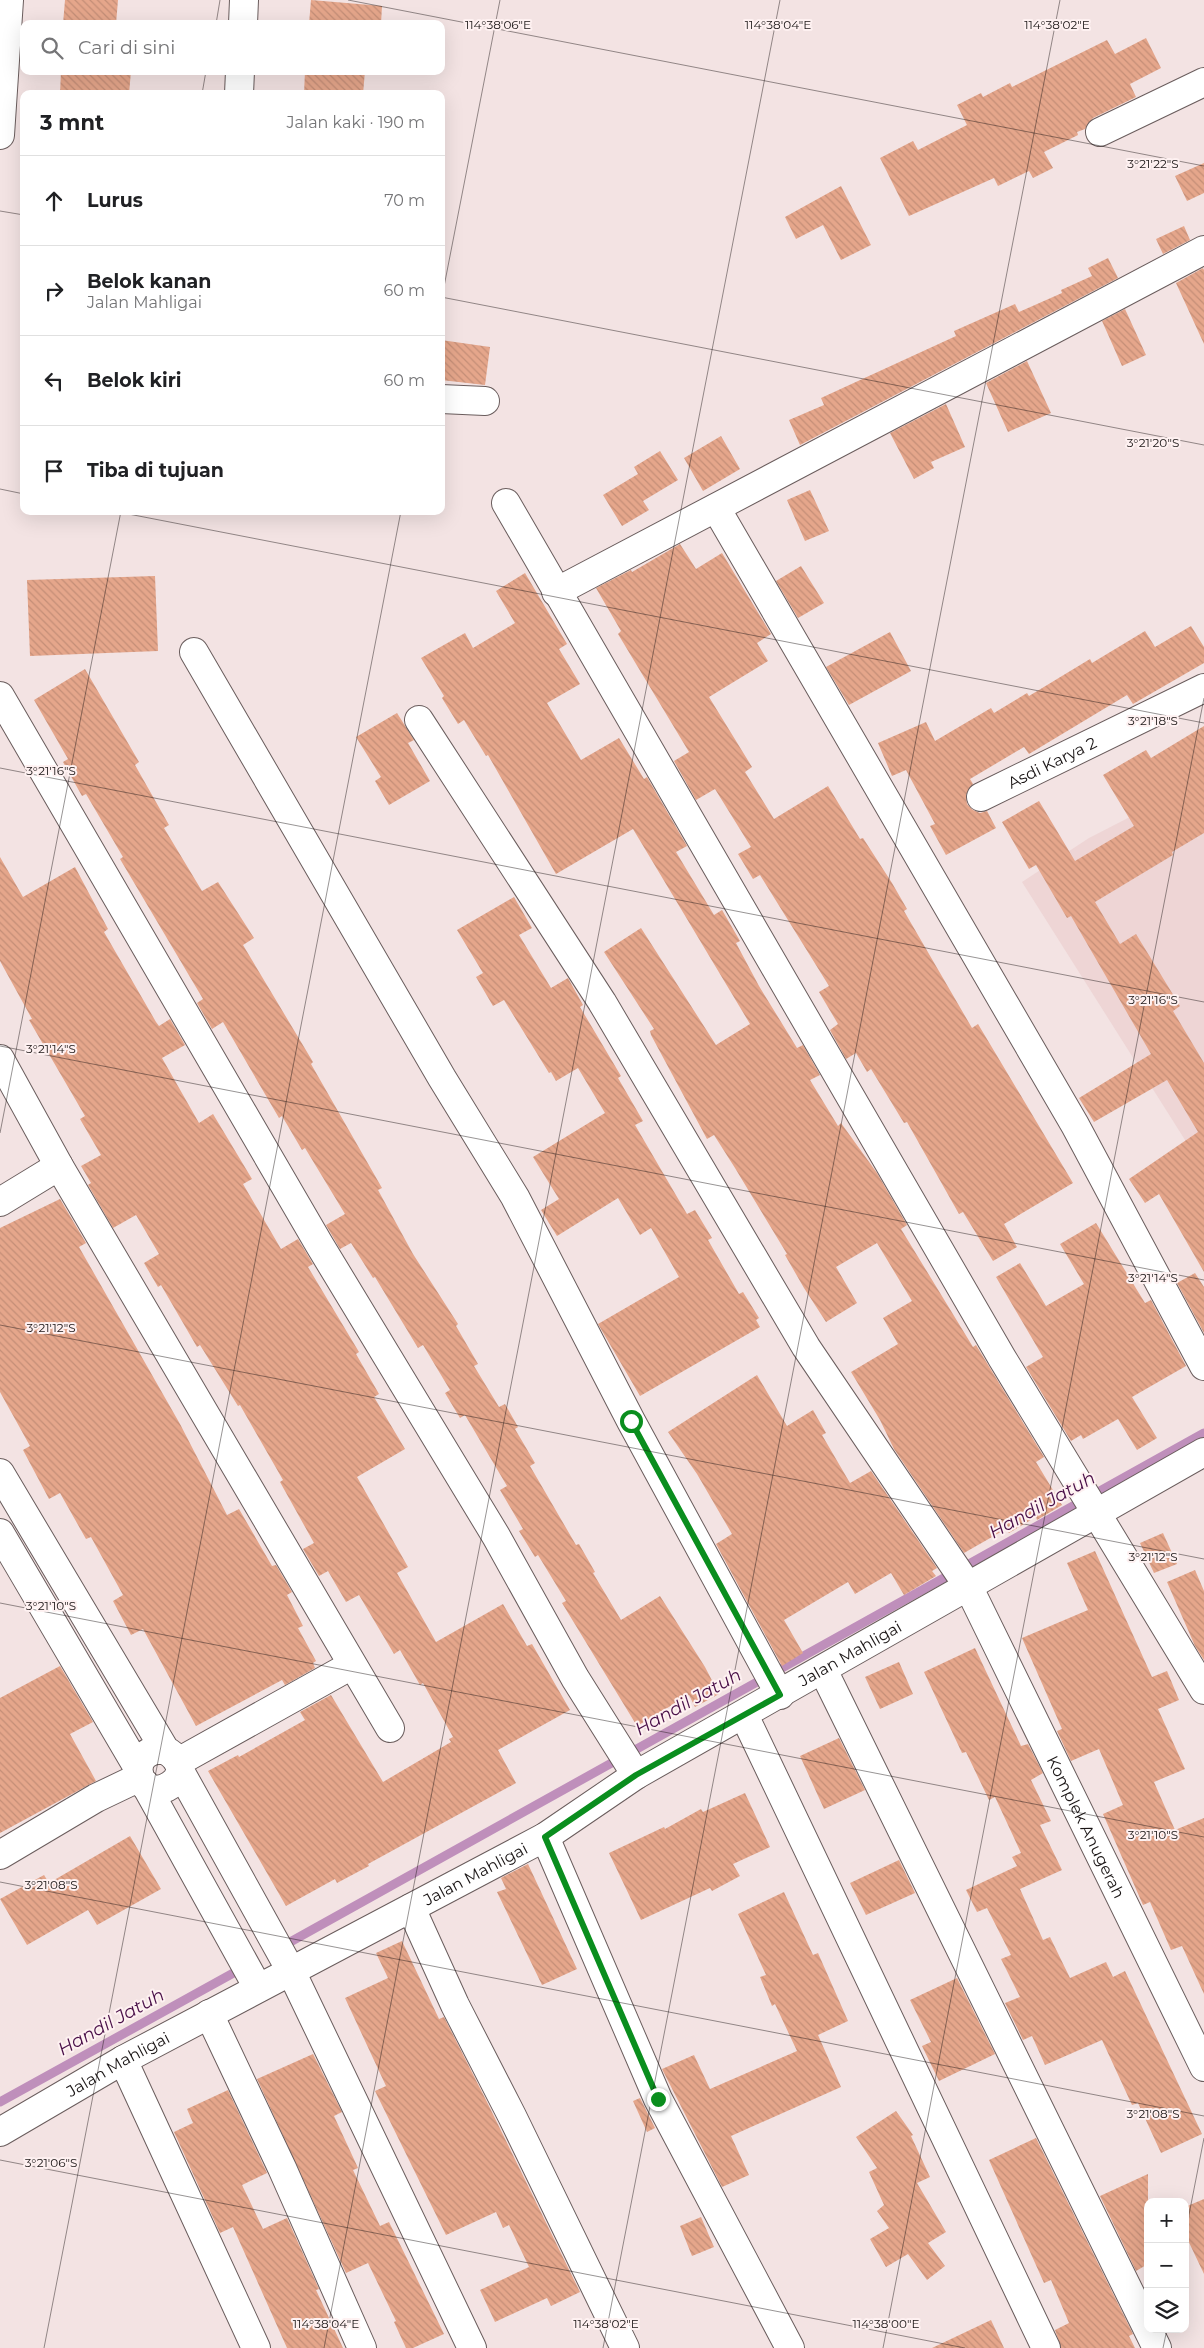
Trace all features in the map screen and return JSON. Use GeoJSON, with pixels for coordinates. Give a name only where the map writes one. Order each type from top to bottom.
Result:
{"type":"FeatureCollection","features":[{"type":"Feature","properties":{"kind":"street"},"geometry":{"type":"LineString","coordinates":[[0,135],[9,0]]}},
{"type":"Feature","properties":{"kind":"street"},"geometry":{"type":"LineString","coordinates":[[243,20],[244,0]]}},
{"type":"Feature","properties":{"kind":"street"},"geometry":{"type":"LineString","coordinates":[[239,90],[240,75]]}},
{"type":"Feature","properties":{"kind":"street"},"geometry":{"type":"LineString","coordinates":[[1100,132],[1204,82]]}},
{"type":"Feature","properties":{"kind":"street"},"geometry":{"type":"LineString","coordinates":[[556,592],[1204,250]]}},
{"type":"Feature","properties":{"kind":"street"},"geometry":{"type":"LineString","coordinates":[[445,399],[485,401]]}},
{"type":"Feature","properties":{"kind":"street"},"geometry":{"type":"LineString","coordinates":[[506,504],[1089,1502],[1204,1690]]}},
{"type":"Feature","properties":{"kind":"street"},"geometry":{"type":"LineString","coordinates":[[716,508],[1075,1126],[1204,1366]]}},
{"type":"Feature","properties":{"kind":"street"},"geometry":{"type":"LineString","coordinates":[[194,652],[442,1078],[515,1197],[631,1421],[774,1681]]}},
{"type":"Feature","properties":{"kind":"street","name":"Asdi Karya 2"},"geometry":{"type":"LineString","coordinates":[[981,797],[1204,688]]}},
{"type":"Feature","properties":{"kind":"street"},"geometry":{"type":"LineString","coordinates":[[0,696],[314,1235],[496,1536],[575,1678],[628,1763]]}},
{"type":"Feature","properties":{"kind":"street","name":"Komplek Anugerah"},"geometry":{"type":"LineString","coordinates":[[419,720],[602,1002],[806,1347],[960,1575],[1204,2067]]}},
{"type":"Feature","properties":{"kind":"street"},"geometry":{"type":"LineString","coordinates":[[0,1059],[59,1166],[390,1728]]}},
{"type":"Feature","properties":{"kind":"street"},"geometry":{"type":"LineString","coordinates":[[0,1202],[59,1166]]}},
{"type":"Feature","properties":{"kind":"street","name":"Jalan Mahligai"},"geometry":{"type":"LineString","coordinates":[[0,2132],[123,2060],[545,1837],[628,1763],[744,1715],[774,1681],[823,1670],[960,1575],[1089,1502],[1204,1452]]}},
{"type":"Feature","properties":{"kind":"street"},"geometry":{"type":"LineString","coordinates":[[0,1473],[174,1761],[291,1971],[472,2348]]}},
{"type":"Feature","properties":{"kind":"street"},"geometry":{"type":"LineString","coordinates":[[0,1533],[141,1776],[258,1988]]}},
{"type":"Feature","properties":{"kind":"street"},"geometry":{"type":"LineString","coordinates":[[174,1761],[352,1665]]}},
{"type":"Feature","properties":{"kind":"street"},"geometry":{"type":"LineString","coordinates":[[823,1670],[1157,2348]]}},
{"type":"Feature","properties":{"kind":"street"},"geometry":{"type":"LineString","coordinates":[[744,1715],[1046,2348]]}},
{"type":"Feature","properties":{"kind":"street"},"geometry":{"type":"LineString","coordinates":[[156,1749],[174,1761],[177,1780],[171,1786],[162,1790],[153,1789],[141,1776],[141,1759],[147,1752],[156,1749]]}},
{"type":"Feature","properties":{"kind":"street"},"geometry":{"type":"LineString","coordinates":[[0,1855],[96,1798],[141,1776]]}},
{"type":"Feature","properties":{"kind":"street"},"geometry":{"type":"LineString","coordinates":[[545,1837],[658,2099],[790,2348]]}},
{"type":"Feature","properties":{"kind":"street"},"geometry":{"type":"LineString","coordinates":[[411,1908],[455,2005],[512,2116],[625,2348]]}},
{"type":"Feature","properties":{"kind":"street"},"geometry":{"type":"LineString","coordinates":[[209,2014],[282,2168],[362,2348]]}},
{"type":"Feature","properties":{"kind":"street"},"geometry":{"type":"LineString","coordinates":[[123,2060],[256,2348]]}},
{"type":"Feature","properties":{"kind":"shaded area"},"geometry":{"type":"Polygon","coordinates":[[[1204,779],[1204,1170],[1022,882],[1089,838],[1204,779]]]}},
{"type":"Feature","properties":{"kind":"building"},"geometry":{"type":"Polygon","coordinates":[[[65,0],[118,0],[116,20],[63,20],[65,0]]]}},
{"type":"Feature","properties":{"kind":"building"},"geometry":{"type":"Polygon","coordinates":[[[311,0],[382,6],[381,20],[309,20],[311,0]]]}},
{"type":"Feature","properties":{"kind":"building"},"geometry":{"type":"Polygon","coordinates":[[[1146,38],[1161,68],[1130,84],[1136,97],[1093,118],[1085,129],[1077,132],[1078,135],[1044,152],[1053,168],[1033,178],[1029,171],[998,186],[994,178],[909,216],[880,158],[913,141],[918,150],[967,125],[957,105],[981,93],[983,97],[1010,83],[1012,87],[1107,40],[1115,54],[1146,38]]]}},
{"type":"Feature","properties":{"kind":"building"},"geometry":{"type":"Polygon","coordinates":[[[61,75],[131,75],[129,90],[60,90],[61,75]]]}},
{"type":"Feature","properties":{"kind":"building"},"geometry":{"type":"Polygon","coordinates":[[[305,75],[365,75],[363,90],[304,90],[305,75]]]}},
{"type":"Feature","properties":{"kind":"building"},"geometry":{"type":"Polygon","coordinates":[[[1204,163],[1204,193],[1187,201],[1175,176],[1204,163]]]}},
{"type":"Feature","properties":{"kind":"building"},"geometry":{"type":"Polygon","coordinates":[[[841,186],[871,245],[841,260],[823,225],[796,239],[785,217],[841,186]]]}},
{"type":"Feature","properties":{"kind":"building"},"geometry":{"type":"Polygon","coordinates":[[[1184,226],[1190,240],[1163,254],[1156,239],[1184,226]]]}},
{"type":"Feature","properties":{"kind":"building"},"geometry":{"type":"Polygon","coordinates":[[[1108,258],[1118,278],[800,445],[789,420],[824,405],[821,398],[956,336],[954,331],[1015,304],[1019,312],[1062,293],[1061,290],[1092,276],[1088,268],[1108,258]]]}},
{"type":"Feature","properties":{"kind":"building"},"geometry":{"type":"Polygon","coordinates":[[[1203,268],[1204,270],[1204,344],[1176,283],[1203,268]]]}},
{"type":"Feature","properties":{"kind":"building"},"geometry":{"type":"Polygon","coordinates":[[[1125,309],[1146,355],[1122,366],[1102,321],[1125,309]]]}},
{"type":"Feature","properties":{"kind":"building"},"geometry":{"type":"Polygon","coordinates":[[[445,341],[490,347],[485,385],[445,380],[445,341]]]}},
{"type":"Feature","properties":{"kind":"building"},"geometry":{"type":"Polygon","coordinates":[[[1027,361],[1051,413],[1008,432],[986,383],[1027,361]]]}},
{"type":"Feature","properties":{"kind":"building"},"geometry":{"type":"Polygon","coordinates":[[[946,404],[965,447],[931,462],[934,468],[914,479],[890,433],[946,404]]]}},
{"type":"Feature","properties":{"kind":"building"},"geometry":{"type":"Polygon","coordinates":[[[721,436],[740,469],[703,491],[684,458],[721,436]]]}},
{"type":"Feature","properties":{"kind":"building"},"geometry":{"type":"Polygon","coordinates":[[[660,451],[678,480],[643,501],[649,510],[622,526],[603,495],[638,474],[634,467],[660,451]]]}},
{"type":"Feature","properties":{"kind":"building"},"geometry":{"type":"Polygon","coordinates":[[[810,490],[829,531],[805,541],[787,500],[810,490]]]}},
{"type":"Feature","properties":{"kind":"building"},"geometry":{"type":"Polygon","coordinates":[[[680,544],[696,569],[722,553],[771,634],[757,643],[768,661],[709,697],[752,767],[745,772],[774,819],[828,786],[860,839],[863,838],[892,883],[907,909],[904,911],[972,1028],[978,1024],[1073,1183],[1004,1224],[1017,1247],[993,1261],[963,1212],[959,1214],[907,1122],[904,1123],[871,1069],[867,1072],[856,1053],[846,1059],[830,1030],[838,1024],[819,992],[829,986],[760,875],[753,879],[738,854],[751,847],[715,789],[696,800],[674,761],[689,752],[618,634],[621,631],[596,588],[631,570],[632,572],[680,544]]]}},
{"type":"Feature","properties":{"kind":"building"},"geometry":{"type":"Polygon","coordinates":[[[801,566],[824,603],[798,618],[776,581],[801,566]]]}},
{"type":"Feature","properties":{"kind":"building"},"geometry":{"type":"Polygon","coordinates":[[[525,573],[567,644],[559,649],[580,684],[547,703],[581,760],[619,738],[644,779],[647,777],[687,846],[676,852],[714,915],[722,910],[740,941],[736,943],[759,986],[797,1048],[803,1045],[820,1075],[810,1080],[838,1126],[841,1123],[877,1173],[907,1225],[901,1229],[973,1347],[976,1345],[1044,1457],[1036,1462],[1062,1505],[1037,1520],[1036,1517],[1009,1533],[1006,1529],[964,1553],[894,1449],[880,1420],[851,1372],[898,1344],[883,1318],[912,1301],[877,1243],[836,1267],[857,1303],[826,1322],[714,1135],[707,1139],[651,1035],[650,1031],[654,1029],[604,952],[641,928],[716,1045],[750,1024],[633,829],[556,874],[488,755],[486,756],[464,720],[458,724],[442,698],[444,696],[421,658],[465,633],[473,648],[515,623],[496,591],[525,573]]]}},
{"type":"Feature","properties":{"kind":"building"},"geometry":{"type":"Polygon","coordinates":[[[155,576],[158,651],[30,656],[27,580],[155,576]]]}},
{"type":"Feature","properties":{"kind":"building"},"geometry":{"type":"Polygon","coordinates":[[[1191,626],[1204,647],[1204,663],[1133,704],[1127,695],[1029,754],[1024,747],[970,779],[973,784],[966,795],[967,804],[973,810],[980,813],[987,811],[996,828],[946,855],[930,826],[935,824],[906,770],[892,776],[878,743],[926,722],[935,741],[991,708],[994,713],[1027,693],[1029,696],[1090,659],[1092,663],[1145,631],[1155,647],[1191,626]]]}},
{"type":"Feature","properties":{"kind":"building"},"geometry":{"type":"Polygon","coordinates":[[[890,632],[911,671],[849,705],[826,667],[890,632]]]}},
{"type":"Feature","properties":{"kind":"building"},"geometry":{"type":"Polygon","coordinates":[[[85,669],[139,762],[135,765],[169,825],[164,828],[202,891],[218,882],[254,938],[243,945],[313,1062],[311,1064],[382,1188],[378,1190],[413,1254],[458,1324],[456,1326],[478,1364],[474,1366],[499,1407],[505,1404],[518,1427],[515,1429],[535,1463],[530,1466],[576,1545],[579,1544],[595,1572],[593,1573],[621,1620],[660,1596],[705,1667],[719,1694],[695,1707],[689,1695],[637,1726],[562,1603],[566,1601],[538,1555],[535,1557],[519,1531],[523,1529],[500,1490],[507,1486],[465,1415],[460,1418],[445,1393],[450,1390],[423,1345],[418,1348],[375,1277],[373,1278],[351,1243],[340,1249],[326,1225],[345,1214],[305,1148],[302,1150],[282,1116],[279,1118],[223,1022],[212,1029],[197,1003],[203,999],[120,859],[123,857],[86,794],[82,796],[63,762],[68,759],[34,700],[85,669]]]}},
{"type":"Feature","properties":{"kind":"building"},"geometry":{"type":"Polygon","coordinates":[[[397,713],[414,740],[408,743],[430,781],[389,805],[375,781],[381,777],[356,737],[397,713]]]}},
{"type":"Feature","properties":{"kind":"building"},"geometry":{"type":"Polygon","coordinates":[[[1204,726],[1204,833],[1172,852],[1173,855],[1095,902],[1120,944],[1136,934],[1180,1006],[1173,1011],[1204,1063],[1204,1272],[1159,1194],[1145,1203],[1129,1179],[1198,1132],[1167,1080],[1094,1122],[1079,1098],[1151,1054],[1071,916],[1067,918],[1036,865],[1029,869],[1002,822],[1039,801],[1075,861],[1134,826],[1103,775],[1146,750],[1151,758],[1204,726]]]}},
{"type":"Feature","properties":{"kind":"building"},"geometry":{"type":"Polygon","coordinates":[[[0,857],[23,897],[75,867],[108,929],[104,932],[156,1022],[159,1026],[170,1019],[185,1045],[162,1058],[199,1123],[213,1114],[252,1179],[243,1184],[281,1249],[298,1239],[313,1264],[308,1267],[359,1352],[356,1354],[379,1394],[374,1397],[405,1449],[357,1477],[408,1567],[397,1573],[436,1642],[503,1604],[527,1646],[532,1644],[570,1710],[498,1750],[516,1783],[368,1864],[369,1866],[337,1883],[335,1879],[286,1906],[208,1771],[238,1755],[239,1757],[305,1720],[300,1712],[331,1695],[383,1782],[451,1742],[449,1739],[453,1737],[423,1683],[420,1685],[400,1650],[394,1654],[359,1595],[346,1602],[328,1571],[319,1576],[303,1549],[314,1543],[280,1482],[283,1480],[240,1405],[238,1406],[200,1345],[197,1347],[161,1285],[158,1287],[144,1263],[159,1254],[136,1215],[113,1228],[88,1185],[91,1183],[81,1166],[101,1155],[80,1119],[85,1116],[29,1020],[32,1019],[0,961],[0,857]]]}},
{"type":"Feature","properties":{"kind":"building"},"geometry":{"type":"Polygon","coordinates":[[[514,897],[532,928],[519,935],[551,988],[568,978],[583,1005],[580,1007],[621,1076],[618,1078],[643,1121],[635,1125],[687,1214],[695,1210],[712,1238],[708,1240],[739,1294],[743,1292],[759,1318],[756,1320],[760,1327],[640,1396],[598,1324],[679,1277],[651,1228],[640,1235],[618,1198],[557,1236],[541,1210],[559,1199],[533,1157],[605,1113],[578,1068],[556,1081],[551,1072],[549,1073],[504,1000],[493,1006],[476,977],[483,973],[457,930],[514,897]]]}},
{"type":"Feature","properties":{"kind":"building"},"geometry":{"type":"Polygon","coordinates":[[[60,1199],[86,1243],[79,1247],[180,1424],[227,1515],[239,1509],[272,1566],[276,1565],[292,1592],[287,1595],[303,1626],[298,1628],[316,1661],[313,1663],[315,1668],[285,1685],[282,1680],[196,1726],[143,1629],[131,1635],[113,1601],[123,1595],[91,1537],[86,1539],[60,1493],[49,1499],[23,1450],[30,1446],[0,1392],[0,1228],[60,1199]]]}},
{"type":"Feature","properties":{"kind":"building"},"geometry":{"type":"Polygon","coordinates":[[[1096,1223],[1145,1303],[1151,1300],[1186,1366],[1132,1397],[1157,1438],[1137,1450],[1118,1419],[1083,1439],[1081,1435],[1071,1441],[1026,1367],[1043,1357],[996,1277],[1020,1263],[1046,1306],[1084,1284],[1060,1244],[1096,1223]]]}},
{"type":"Feature","properties":{"kind":"building"},"geometry":{"type":"Polygon","coordinates":[[[1195,1273],[1204,1287],[1204,1333],[1177,1283],[1195,1273]]]}},
{"type":"Feature","properties":{"kind":"building"},"geometry":{"type":"Polygon","coordinates":[[[757,1375],[787,1426],[813,1410],[826,1433],[822,1435],[850,1483],[871,1471],[937,1568],[932,1571],[936,1576],[904,1595],[891,1573],[855,1594],[848,1582],[784,1620],[803,1653],[782,1666],[716,1544],[732,1534],[697,1474],[668,1432],[757,1375]]]}},
{"type":"Feature","properties":{"kind":"building"},"geometry":{"type":"Polygon","coordinates":[[[1163,1533],[1177,1564],[1154,1573],[1140,1543],[1163,1533]]]}},
{"type":"Feature","properties":{"kind":"building"},"geometry":{"type":"Polygon","coordinates":[[[1095,1551],[1152,1677],[1167,1671],[1179,1700],[1158,1709],[1185,1769],[1154,1782],[1175,1830],[1204,1818],[1204,1994],[1182,1946],[1171,1950],[1150,1902],[1143,1905],[1103,1814],[1123,1805],[1099,1749],[1071,1761],[1057,1731],[1062,1729],[1022,1638],[1088,1610],[1067,1563],[1095,1551]]]}},
{"type":"Feature","properties":{"kind":"building"},"geometry":{"type":"Polygon","coordinates":[[[1195,1570],[1204,1591],[1204,1660],[1195,1646],[1167,1582],[1195,1570]]]}},
{"type":"Feature","properties":{"kind":"building"},"geometry":{"type":"Polygon","coordinates":[[[975,1648],[1021,1746],[1028,1744],[1043,1773],[1031,1780],[1051,1821],[1040,1825],[1062,1870],[1020,1889],[1043,1940],[1050,1937],[1070,1978],[1106,1962],[1113,1977],[1125,1971],[1202,2134],[1161,2153],[1138,2103],[1132,2105],[1102,2040],[1045,2065],[1032,2036],[1023,2040],[1005,2003],[1020,1997],[1001,1959],[1011,1955],[987,1908],[977,1912],[966,1890],[1017,1866],[1012,1857],[1021,1853],[995,1797],[989,1800],[966,1752],[962,1753],[924,1672],[975,1648]]]}},
{"type":"Feature","properties":{"kind":"building"},"geometry":{"type":"Polygon","coordinates":[[[899,1662],[913,1694],[880,1709],[865,1677],[899,1662]]]}},
{"type":"Feature","properties":{"kind":"building"},"geometry":{"type":"Polygon","coordinates":[[[60,1666],[93,1722],[70,1734],[96,1781],[0,1833],[0,1698],[60,1666]]]}},
{"type":"Feature","properties":{"kind":"building"},"geometry":{"type":"Polygon","coordinates":[[[839,1738],[865,1790],[824,1809],[800,1756],[839,1738]]]}},
{"type":"Feature","properties":{"kind":"building"},"geometry":{"type":"Polygon","coordinates":[[[745,1793],[770,1847],[733,1864],[740,1876],[712,1891],[710,1888],[641,1920],[609,1853],[664,1827],[665,1829],[701,1809],[703,1812],[745,1793]]]}},
{"type":"Feature","properties":{"kind":"building"},"geometry":{"type":"Polygon","coordinates":[[[130,1836],[161,1889],[97,1925],[88,1910],[27,1945],[0,1899],[44,1875],[49,1883],[130,1836]]]}},
{"type":"Feature","properties":{"kind":"building"},"geometry":{"type":"Polygon","coordinates":[[[899,1860],[915,1893],[866,1915],[850,1883],[899,1860]]]}},
{"type":"Feature","properties":{"kind":"building"},"geometry":{"type":"Polygon","coordinates":[[[528,1864],[577,1969],[542,1985],[497,1892],[506,1889],[501,1878],[528,1864]]]}},
{"type":"Feature","properties":{"kind":"building"},"geometry":{"type":"Polygon","coordinates":[[[784,1892],[813,1955],[818,1953],[848,2021],[818,2035],[841,2087],[731,2136],[749,2175],[722,2187],[662,2069],[694,2055],[710,2089],[797,2051],[775,2004],[772,2006],[760,1977],[766,1975],[738,1914],[784,1892]]]}},
{"type":"Feature","properties":{"kind":"building"},"geometry":{"type":"Polygon","coordinates":[[[402,1941],[439,2019],[444,2017],[580,2292],[551,2306],[547,2298],[495,2322],[480,2290],[529,2267],[509,2225],[503,2228],[496,2212],[446,2235],[375,2091],[386,2086],[345,1998],[388,1978],[376,1953],[402,1941]]]}},
{"type":"Feature","properties":{"kind":"building"},"geometry":{"type":"Polygon","coordinates":[[[957,1978],[995,2054],[939,2081],[922,2046],[931,2042],[910,2000],[957,1978]]]}},
{"type":"Feature","properties":{"kind":"building"},"geometry":{"type":"Polygon","coordinates":[[[313,2054],[342,2112],[334,2116],[358,2168],[353,2170],[380,2226],[389,2222],[444,2334],[413,2348],[406,2348],[394,2322],[396,2321],[368,2263],[346,2273],[257,2079],[313,2054]]]}},
{"type":"Feature","properties":{"kind":"building"},"geometry":{"type":"Polygon","coordinates":[[[228,2090],[267,2173],[242,2185],[263,2229],[287,2218],[319,2289],[316,2290],[343,2348],[287,2348],[233,2227],[220,2233],[174,2132],[193,2123],[187,2109],[228,2090]]]}},
{"type":"Feature","properties":{"kind":"building"},"geometry":{"type":"Polygon","coordinates":[[[640,2098],[655,2128],[647,2132],[633,2101],[640,2098]]]}},
{"type":"Feature","properties":{"kind":"building"},"geometry":{"type":"Polygon","coordinates":[[[896,2111],[913,2135],[911,2136],[930,2177],[917,2183],[946,2232],[928,2243],[945,2266],[927,2280],[908,2254],[886,2267],[870,2239],[889,2228],[877,2211],[884,2205],[869,2172],[877,2168],[856,2137],[896,2111]]]}},
{"type":"Feature","properties":{"kind":"building"},"geometry":{"type":"Polygon","coordinates":[[[1036,2138],[1133,2334],[1129,2336],[1135,2348],[1061,2348],[1055,2330],[1069,2323],[1051,2280],[1044,2283],[989,2160],[1036,2138]]]}},
{"type":"Feature","properties":{"kind":"building"},"geometry":{"type":"Polygon","coordinates":[[[1148,2174],[1148,2198],[1144,2198],[1144,2266],[1136,2271],[1100,2196],[1148,2174]]]}},
{"type":"Feature","properties":{"kind":"building"},"geometry":{"type":"Polygon","coordinates":[[[1204,2199],[1204,2274],[1189,2242],[1189,2205],[1204,2199]]]}},
{"type":"Feature","properties":{"kind":"building"},"geometry":{"type":"Polygon","coordinates":[[[701,2217],[714,2247],[692,2256],[680,2226],[701,2217]]]}},
{"type":"Feature","properties":{"kind":"building"},"geometry":{"type":"Polygon","coordinates":[[[991,2320],[1004,2348],[932,2348],[991,2320]]]}},
{"type":"Feature","properties":{"kind":"waterway","name":"Handil Jatuh"},"geometry":{"type":"LineString","coordinates":[[292,1941],[1204,1433]]}},
{"type":"Feature","properties":{"kind":"waterway","name":"Handil Jatuh"},"geometry":{"type":"LineString","coordinates":[[0,2102],[237,1971]]}},
{"type":"Feature","properties":{"kind":"route"},"geometry":{"type":"LineString","coordinates":[[631,1421],[766,1666],[780,1695],[636,1775],[545,1837],[658,2099]]}}]}
